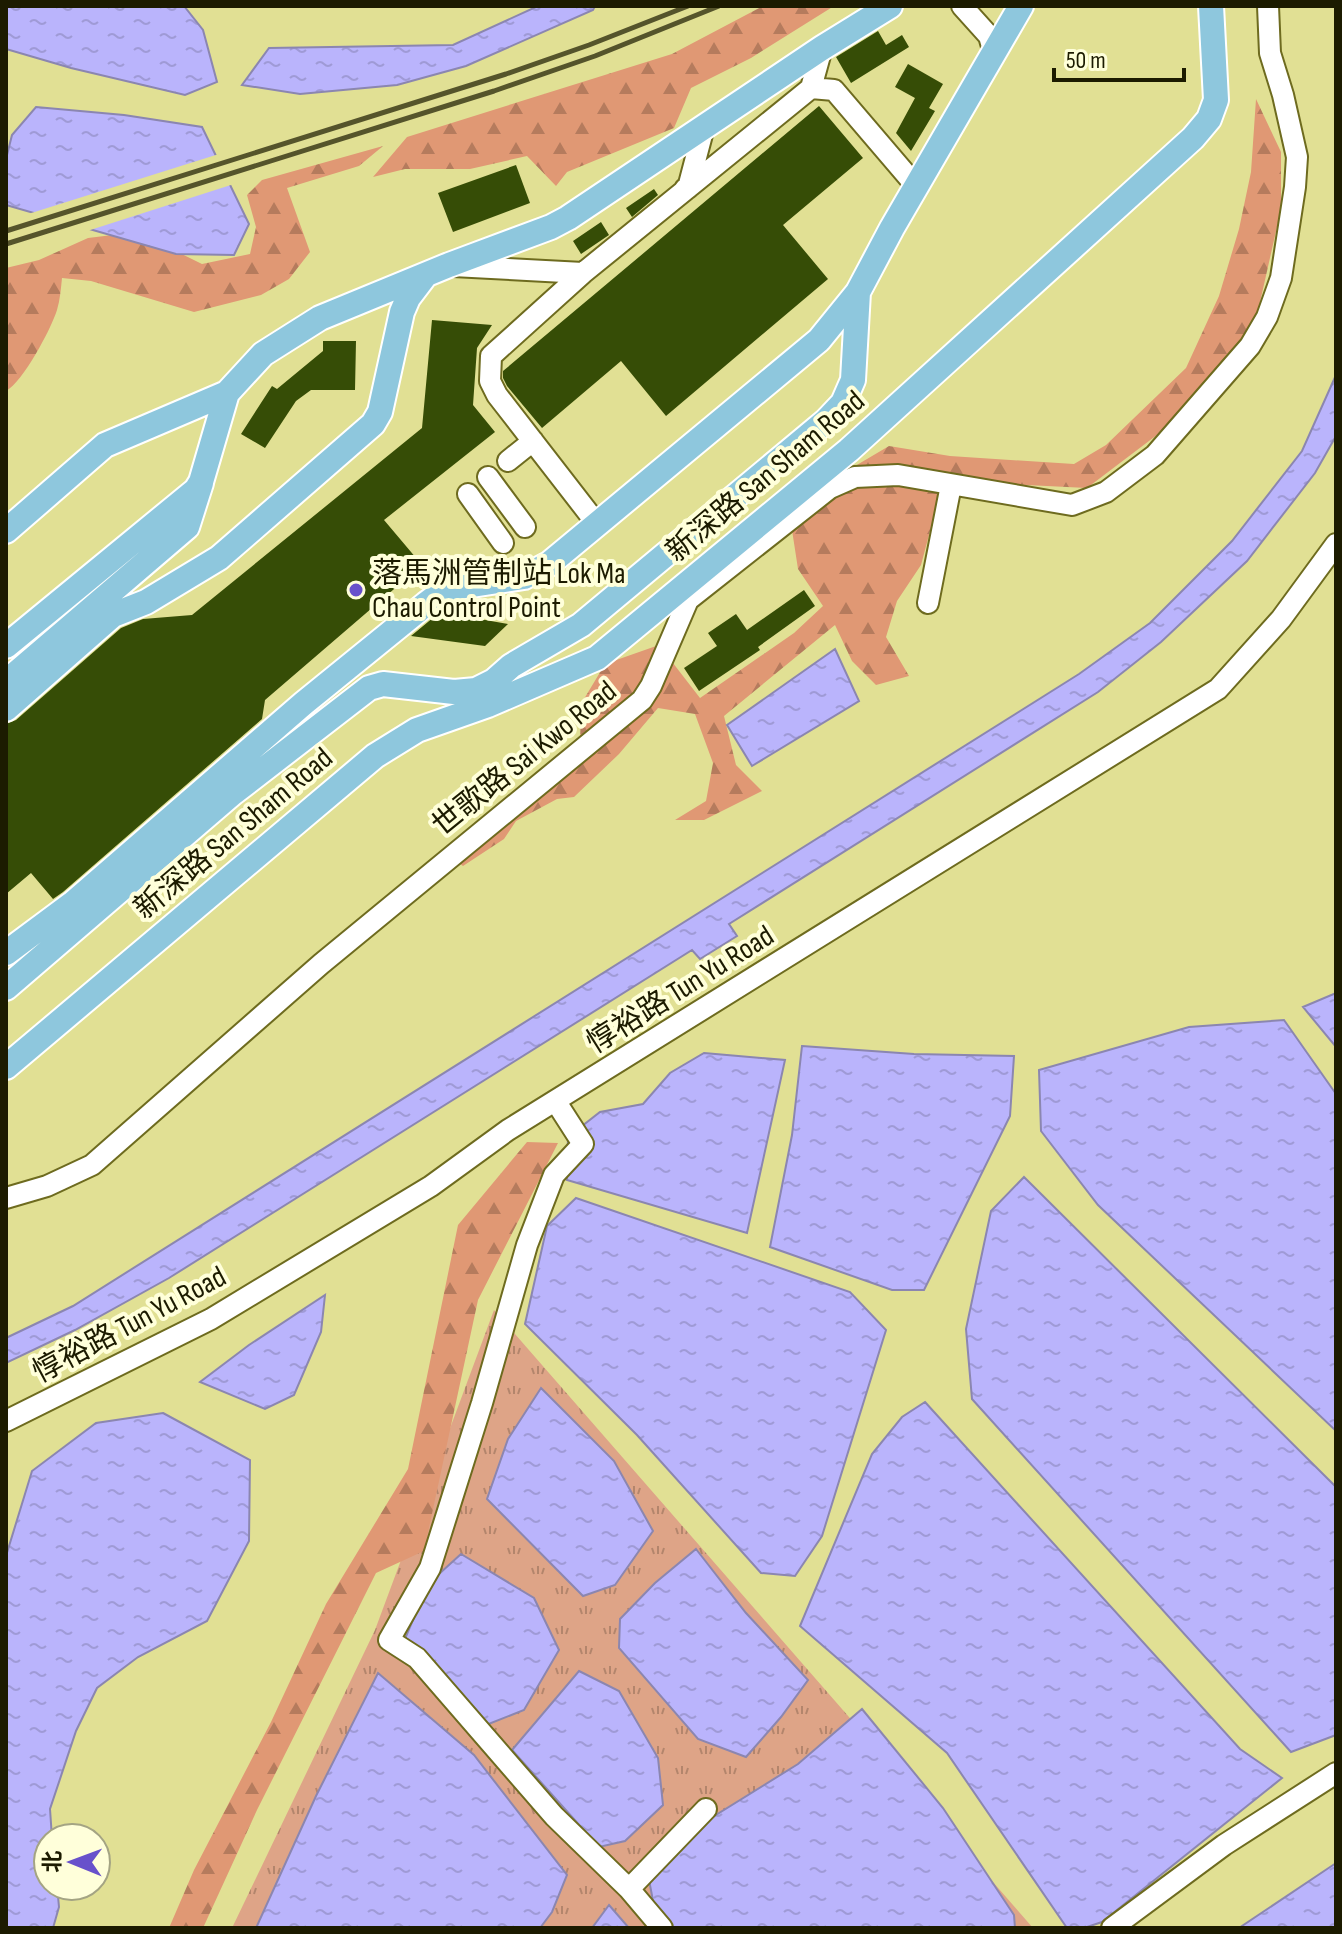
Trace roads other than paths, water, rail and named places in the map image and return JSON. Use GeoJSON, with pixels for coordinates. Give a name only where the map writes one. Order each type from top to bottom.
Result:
{"type":"FeatureCollection","features":[{"type":"Feature","properties":{"kind":"main road"},"geometry":{"type":"LineString","coordinates":[[6,531],[105,445],[227,393],[263,354],[320,318],[568,218],[890,6]]}},
{"type":"Feature","properties":{"kind":"main road","name":"新深路 San Sham Road"},"geometry":{"type":"LineString","coordinates":[[6,953],[72,904],[304,703],[446,589],[524,577],[549,564],[819,340],[858,292],[993,50],[1021,6]]}},
{"type":"Feature","properties":{"kind":"main road","name":"新深路 San Sham Road"},"geometry":{"type":"LineString","coordinates":[[6,1067],[375,756],[417,730],[488,705],[597,658],[849,450],[1193,138],[1209,119],[1216,100],[1211,6]]}},
{"type":"Feature","properties":{"kind":"main road"},"geometry":{"type":"LineString","coordinates":[[6,709],[113,615],[146,602],[219,558],[373,424],[380,412],[402,312],[408,298],[426,276]]}},
{"type":"Feature","properties":{"kind":"main road","name":"新深路 San Sham Road"},"geometry":{"type":"LineString","coordinates":[[6,988],[233,793],[369,688],[383,684],[454,692],[476,690],[581,625],[611,601],[815,431],[843,403],[853,380],[858,292]]}},
{"type":"Feature","properties":{"kind":"main road"},"geometry":{"type":"LineString","coordinates":[[6,682],[187,527],[227,393]]}},
{"type":"Feature","properties":{"kind":"main road"},"geometry":{"type":"LineString","coordinates":[[6,646],[196,490],[201,482]]}},
{"type":"Feature","properties":{"kind":"street"},"geometry":{"type":"LineString","coordinates":[[962,6],[989,36],[993,50]]}},
{"type":"Feature","properties":{"kind":"street","name":"世歌路 Sai Kwo Road"},"geometry":{"type":"LineString","coordinates":[[6,1198],[47,1186],[92,1165],[321,964],[642,700],[688,600],[830,488],[855,477],[898,475],[1072,505],[1106,492],[1155,455],[1250,346],[1267,317],[1281,278],[1297,157],[1270,53],[1268,6]]}},
{"type":"Feature","properties":{"kind":"street"},"geometry":{"type":"LineString","coordinates":[[597,524],[497,395],[490,381],[491,356],[573,272],[688,188],[811,88],[822,48]]}},
{"type":"Feature","properties":{"kind":"street"},"geometry":{"type":"LineString","coordinates":[[811,88],[834,90],[916,186]]}},
{"type":"Feature","properties":{"kind":"street"},"geometry":{"type":"LineString","coordinates":[[688,188],[704,127]]}},
{"type":"Feature","properties":{"kind":"street"},"geometry":{"type":"LineString","coordinates":[[449,265],[573,272]]}},
{"type":"Feature","properties":{"kind":"street"},"geometry":{"type":"LineString","coordinates":[[508,461],[533,441]]}},
{"type":"Feature","properties":{"kind":"street"},"geometry":{"type":"LineString","coordinates":[[488,477],[525,527]]}},
{"type":"Feature","properties":{"kind":"street"},"geometry":{"type":"LineString","coordinates":[[928,603],[951,485]]}},
{"type":"Feature","properties":{"kind":"street"},"geometry":{"type":"LineString","coordinates":[[468,494],[503,543]]}},
{"type":"Feature","properties":{"kind":"street","name":"惇裕路 Tun Yu Road"},"geometry":{"type":"LineString","coordinates":[[6,1421],[211,1319],[431,1186],[508,1130],[1218,689],[1281,619],[1336,544]]}},
{"type":"Feature","properties":{"kind":"street"},"geometry":{"type":"LineString","coordinates":[[556,1102],[583,1144],[554,1175],[532,1231],[430,1568],[389,1640],[417,1658],[554,1816],[629,1889],[662,1928]]}},
{"type":"Feature","properties":{"kind":"street"},"geometry":{"type":"LineString","coordinates":[[1112,1928],[1224,1845],[1336,1773]]}},
{"type":"Feature","properties":{"kind":"street"},"geometry":{"type":"LineString","coordinates":[[629,1889],[706,1809]]}},
{"type":"Feature","properties":{"kind":"water"},"geometry":{"type":"Polygon","coordinates":[[[6,6],[184,6],[203,30],[217,82],[185,95],[6,49],[6,6]]]}},
{"type":"Feature","properties":{"kind":"water"},"geometry":{"type":"Polygon","coordinates":[[[538,6],[595,6],[593,10],[466,66],[397,85],[300,94],[242,85],[269,48],[453,45],[538,6]]]}},
{"type":"Feature","properties":{"kind":"water"},"geometry":{"type":"Polygon","coordinates":[[[36,107],[124,115],[202,127],[249,224],[234,255],[176,254],[6,205],[6,159],[12,135],[36,107]]]}},
{"type":"Feature","properties":{"kind":"water"},"geometry":{"type":"Polygon","coordinates":[[[1336,375],[1336,436],[1315,473],[1247,561],[1161,642],[1098,692],[729,924],[737,936],[700,959],[692,950],[169,1278],[75,1330],[6,1363],[6,1338],[73,1306],[1079,674],[1150,623],[1232,541],[1302,451],[1336,375]]]}},
{"type":"Feature","properties":{"kind":"water"},"geometry":{"type":"Polygon","coordinates":[[[835,649],[859,701],[752,766],[727,725],[835,649]]]}},
{"type":"Feature","properties":{"kind":"water"},"geometry":{"type":"Polygon","coordinates":[[[1336,993],[1336,1047],[1303,1007],[1336,993]]]}},
{"type":"Feature","properties":{"kind":"water"},"geometry":{"type":"Polygon","coordinates":[[[1284,1020],[1336,1094],[1336,1431],[1098,1205],[1041,1131],[1039,1070],[1189,1027],[1284,1020]]]}},
{"type":"Feature","properties":{"kind":"water"},"geometry":{"type":"Polygon","coordinates":[[[802,1046],[914,1054],[1014,1056],[1010,1116],[924,1290],[892,1290],[770,1247],[792,1135],[802,1046]]]}},
{"type":"Feature","properties":{"kind":"water"},"geometry":{"type":"Polygon","coordinates":[[[704,1053],[785,1060],[747,1233],[567,1180],[568,1137],[600,1112],[643,1104],[670,1073],[704,1053]]]}},
{"type":"Feature","properties":{"kind":"water"},"geometry":{"type":"Polygon","coordinates":[[[1024,1177],[1336,1487],[1336,1735],[1291,1752],[972,1399],[966,1329],[991,1211],[1024,1177]]]}},
{"type":"Feature","properties":{"kind":"water"},"geometry":{"type":"Polygon","coordinates":[[[576,1198],[850,1292],[886,1330],[822,1536],[795,1576],[761,1573],[637,1435],[525,1324],[547,1226],[576,1198]]]}},
{"type":"Feature","properties":{"kind":"water"},"geometry":{"type":"Polygon","coordinates":[[[325,1295],[321,1332],[294,1395],[265,1409],[200,1382],[249,1345],[325,1295]]]}},
{"type":"Feature","properties":{"kind":"water"},"geometry":{"type":"Polygon","coordinates":[[[541,1388],[614,1461],[653,1531],[615,1585],[583,1596],[487,1499],[508,1439],[541,1388]]]}},
{"type":"Feature","properties":{"kind":"water"},"geometry":{"type":"Polygon","coordinates":[[[925,1402],[1240,1749],[1282,1778],[1102,1922],[1084,1928],[1067,1928],[947,1753],[800,1626],[872,1454],[902,1417],[925,1402]]]}},
{"type":"Feature","properties":{"kind":"water"},"geometry":{"type":"Polygon","coordinates":[[[163,1413],[250,1460],[249,1541],[207,1621],[138,1657],[97,1688],[76,1731],[50,1809],[51,1822],[32,1822],[32,1902],[59,1902],[53,1928],[6,1928],[6,1556],[32,1471],[96,1423],[163,1413]]]}},
{"type":"Feature","properties":{"kind":"water"},"geometry":{"type":"Polygon","coordinates":[[[696,1549],[746,1613],[808,1680],[746,1757],[698,1739],[619,1648],[620,1619],[655,1583],[696,1549]]]}},
{"type":"Feature","properties":{"kind":"water"},"geometry":{"type":"Polygon","coordinates":[[[461,1554],[534,1598],[559,1650],[524,1710],[481,1727],[399,1653],[428,1584],[461,1554]]]}},
{"type":"Feature","properties":{"kind":"water"},"geometry":{"type":"Polygon","coordinates":[[[579,1671],[619,1691],[658,1758],[663,1805],[625,1841],[599,1847],[512,1750],[579,1671]]]}},
{"type":"Feature","properties":{"kind":"water"},"geometry":{"type":"Polygon","coordinates":[[[378,1673],[474,1755],[567,1875],[552,1912],[540,1928],[256,1928],[316,1796],[378,1673]]]}},
{"type":"Feature","properties":{"kind":"water"},"geometry":{"type":"Polygon","coordinates":[[[862,1709],[943,1808],[1014,1915],[1015,1928],[673,1928],[654,1906],[645,1859],[798,1764],[862,1709]]]}},
{"type":"Feature","properties":{"kind":"water"},"geometry":{"type":"Polygon","coordinates":[[[1336,1863],[1336,1928],[1239,1928],[1336,1863]]]}},
{"type":"Feature","properties":{"kind":"water"},"geometry":{"type":"Polygon","coordinates":[[[609,1905],[629,1928],[592,1928],[609,1905]]]}},
{"type":"Feature","properties":{"kind":"railway"},"geometry":{"type":"LineString","coordinates":[[6,231],[506,74],[688,6]]}},
{"type":"Feature","properties":{"kind":"railway"},"geometry":{"type":"LineString","coordinates":[[6,244],[494,91],[595,56],[719,6]]}},
{"type":"Feature","properties":{"kind":"place","name":"落馬洲管制站 Lok Ma Chau Control Point"},"geometry":{"type":"Point","coordinates":[356,590]}}]}
